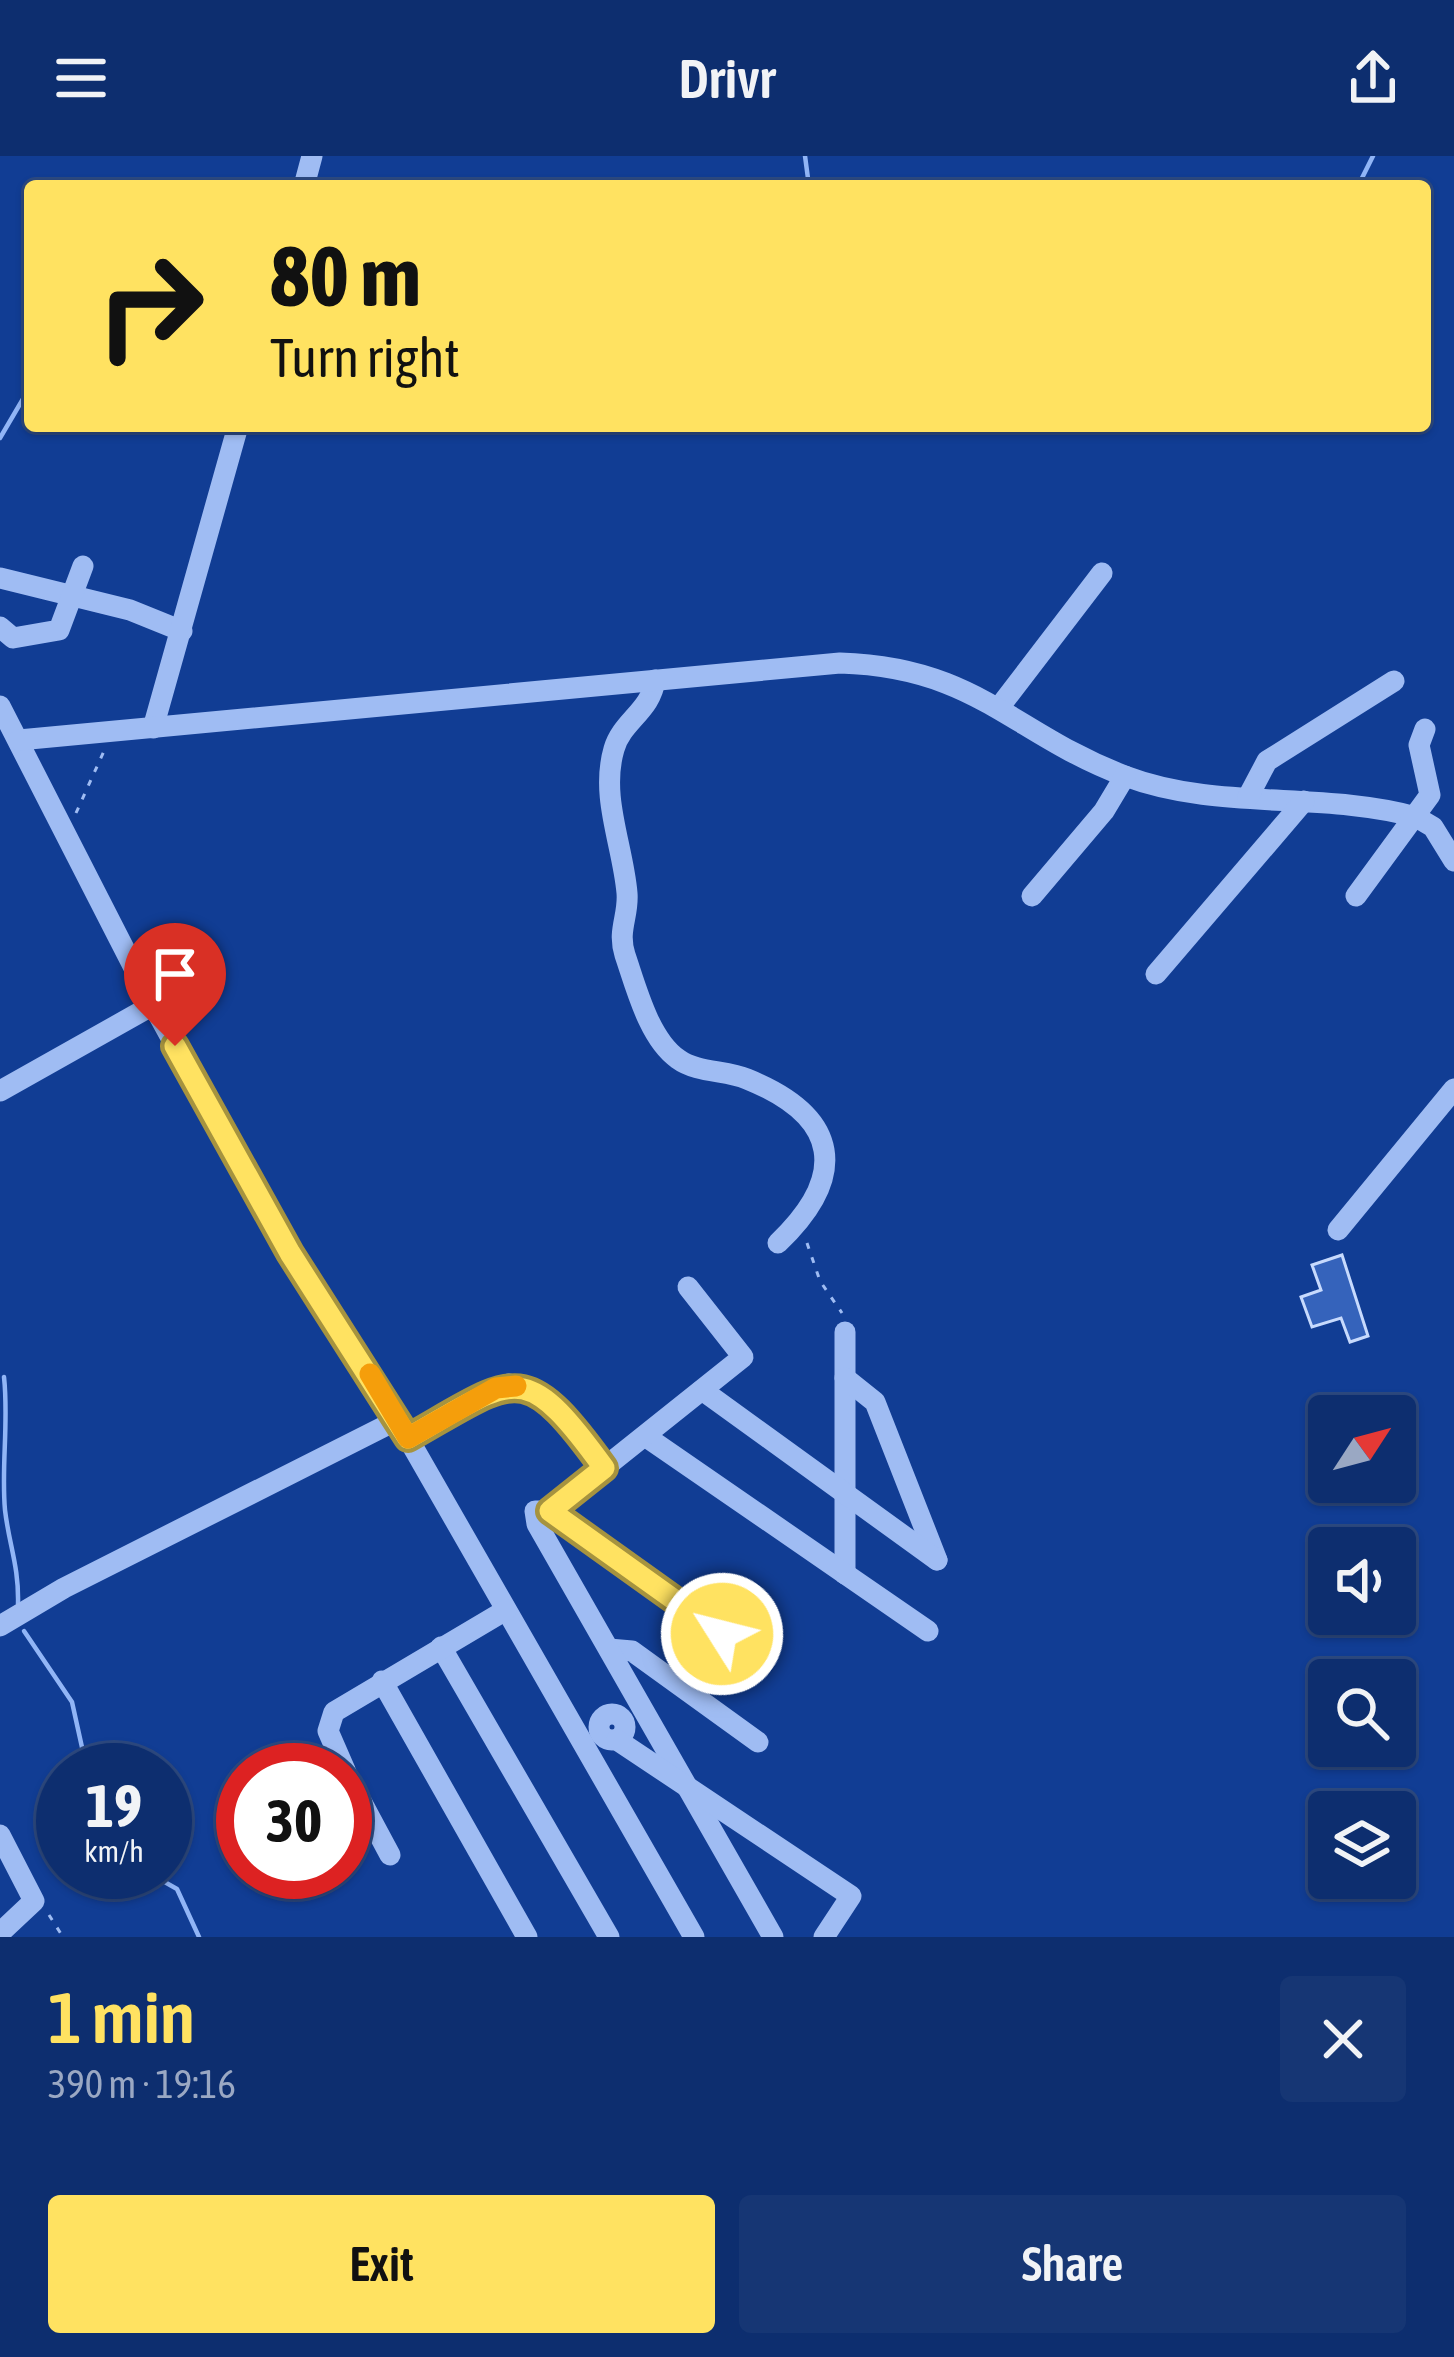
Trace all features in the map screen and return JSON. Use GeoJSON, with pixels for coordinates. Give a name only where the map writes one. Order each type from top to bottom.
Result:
{"type":"FeatureCollection","features":[{"type":"Feature","properties":{"kind":"street"},"geometry":{"type":"LineString","coordinates":[[153,728],[236,432]]}},
{"type":"Feature","properties":{"kind":"street"},"geometry":{"type":"LineString","coordinates":[[0,627],[13,638],[55,633],[83,566]]}},
{"type":"Feature","properties":{"kind":"street"},"geometry":{"type":"LineString","coordinates":[[1001,706],[1102,573]]}},
{"type":"Feature","properties":{"kind":"street"},"geometry":{"type":"LineString","coordinates":[[0,578],[130,610],[182,631]]}},
{"type":"Feature","properties":{"kind":"street"},"geometry":{"type":"LineString","coordinates":[[19,740],[655,680],[879,664],[960,685],[1125,776],[1416,818],[1433,827],[1454,861]]}},
{"type":"Feature","properties":{"kind":"street"},"geometry":{"type":"LineString","coordinates":[[655,680],[649,704],[622,732],[610,762],[613,818],[627,891],[619,933],[670,1053],[682,1063],[744,1077],[774,1092],[817,1133],[828,1167],[824,1185],[778,1244]]}},
{"type":"Feature","properties":{"kind":"street"},"geometry":{"type":"LineString","coordinates":[[1248,797],[1267,761],[1394,681]]}},
{"type":"Feature","properties":{"kind":"street"},"geometry":{"type":"LineString","coordinates":[[0,706],[153,1005],[290,1253],[402,1429],[559,1703],[851,1896],[824,1937]]}},
{"type":"Feature","properties":{"kind":"street"},"geometry":{"type":"LineString","coordinates":[[1356,896],[1430,795],[1419,745],[1425,729]]}},
{"type":"Feature","properties":{"kind":"street"},"geometry":{"type":"LineString","coordinates":[[1032,896],[1104,811],[1125,776]]}},
{"type":"Feature","properties":{"kind":"street"},"geometry":{"type":"LineString","coordinates":[[1156,974],[1304,801]]}},
{"type":"Feature","properties":{"kind":"street"},"geometry":{"type":"LineString","coordinates":[[0,1091],[153,1005]]}},
{"type":"Feature","properties":{"kind":"street"},"geometry":{"type":"LineString","coordinates":[[1338,1230],[1454,1089]]}},
{"type":"Feature","properties":{"kind":"street"},"geometry":{"type":"LineString","coordinates":[[550,1511],[743,1358],[688,1287]]}},
{"type":"Feature","properties":{"kind":"street"},"geometry":{"type":"LineString","coordinates":[[844,1332],[845,1574]]}},
{"type":"Feature","properties":{"kind":"street"},"geometry":{"type":"LineString","coordinates":[[702,1390],[938,1560],[875,1402],[845,1378]]}},
{"type":"Feature","properties":{"kind":"street"},"geometry":{"type":"LineString","coordinates":[[0,1626],[402,1429],[509,1384],[558,1409],[604,1468]]}},
{"type":"Feature","properties":{"kind":"street"},"geometry":{"type":"LineString","coordinates":[[645,1436],[928,1631]]}},
{"type":"Feature","properties":{"kind":"street"},"geometry":{"type":"LineString","coordinates":[[756,1658],[550,1511],[539,1508],[534,1518],[773,1937]]}},
{"type":"Feature","properties":{"kind":"street"},"geometry":{"type":"LineString","coordinates":[[331,1743],[328,1720],[382,1681],[506,1610]]}},
{"type":"Feature","properties":{"kind":"street"},"geometry":{"type":"LineString","coordinates":[[441,1647],[609,1937]]}},
{"type":"Feature","properties":{"kind":"street"},"geometry":{"type":"LineString","coordinates":[[609,1649],[632,1651],[758,1742]]}},
{"type":"Feature","properties":{"kind":"street"},"geometry":{"type":"LineString","coordinates":[[382,1681],[527,1937]]}},
{"type":"Feature","properties":{"kind":"street"},"geometry":{"type":"LineString","coordinates":[[605,1732],[670,1756]]}},
{"type":"Feature","properties":{"kind":"street"},"geometry":{"type":"LineString","coordinates":[[605,1732],[694,1937]]}},
{"type":"Feature","properties":{"kind":"street"},"geometry":{"type":"LineString","coordinates":[[372,1821],[390,1855]]}},
{"type":"Feature","properties":{"kind":"street"},"geometry":{"type":"LineString","coordinates":[[0,1834],[34,1901],[0,1933]]}},
{"type":"Feature","properties":{"kind":"path"},"geometry":{"type":"LineString","coordinates":[[66,829],[91,787],[110,732]]}},
{"type":"Feature","properties":{"kind":"path"},"geometry":{"type":"LineString","coordinates":[[796,1226],[825,1291],[842,1313],[844,1332]]}},
{"type":"Feature","properties":{"kind":"path"},"geometry":{"type":"LineString","coordinates":[[34,1901],[63,1937]]}},
{"type":"Feature","properties":{"kind":"building"},"geometry":{"type":"Polygon","coordinates":[[[1342,1255],[1368,1336],[1350,1342],[1341,1318],[1312,1327],[1301,1297],[1321,1290],[1312,1265],[1342,1255]]]}},
{"type":"Feature","properties":{"kind":"waterway"},"geometry":{"type":"LineString","coordinates":[[805,156],[808,180]]}},
{"type":"Feature","properties":{"kind":"waterway"},"geometry":{"type":"LineString","coordinates":[[1361,180],[1373,156]]}},
{"type":"Feature","properties":{"kind":"waterway"},"geometry":{"type":"LineString","coordinates":[[0,438],[24,397]]}},
{"type":"Feature","properties":{"kind":"waterway"},"geometry":{"type":"LineString","coordinates":[[4,1377],[5,1510],[18,1604]]}},
{"type":"Feature","properties":{"kind":"waterway"},"geometry":{"type":"LineString","coordinates":[[24,1631],[72,1702],[81,1743]]}},
{"type":"Feature","properties":{"kind":"waterway"},"geometry":{"type":"LineString","coordinates":[[182,1899],[199,1937]]}},
{"type":"Feature","properties":{"kind":"slow traffic"},"geometry":{"type":"LineString","coordinates":[[370,1374],[408,1438],[496,1388],[516,1386]]}},
{"type":"Feature","properties":{"kind":"route"},"geometry":{"type":"LineString","coordinates":[[175,1046],[290,1253],[408,1438],[496,1388],[509,1384],[526,1389],[558,1409],[604,1468],[550,1511],[722,1634]]}}]}
